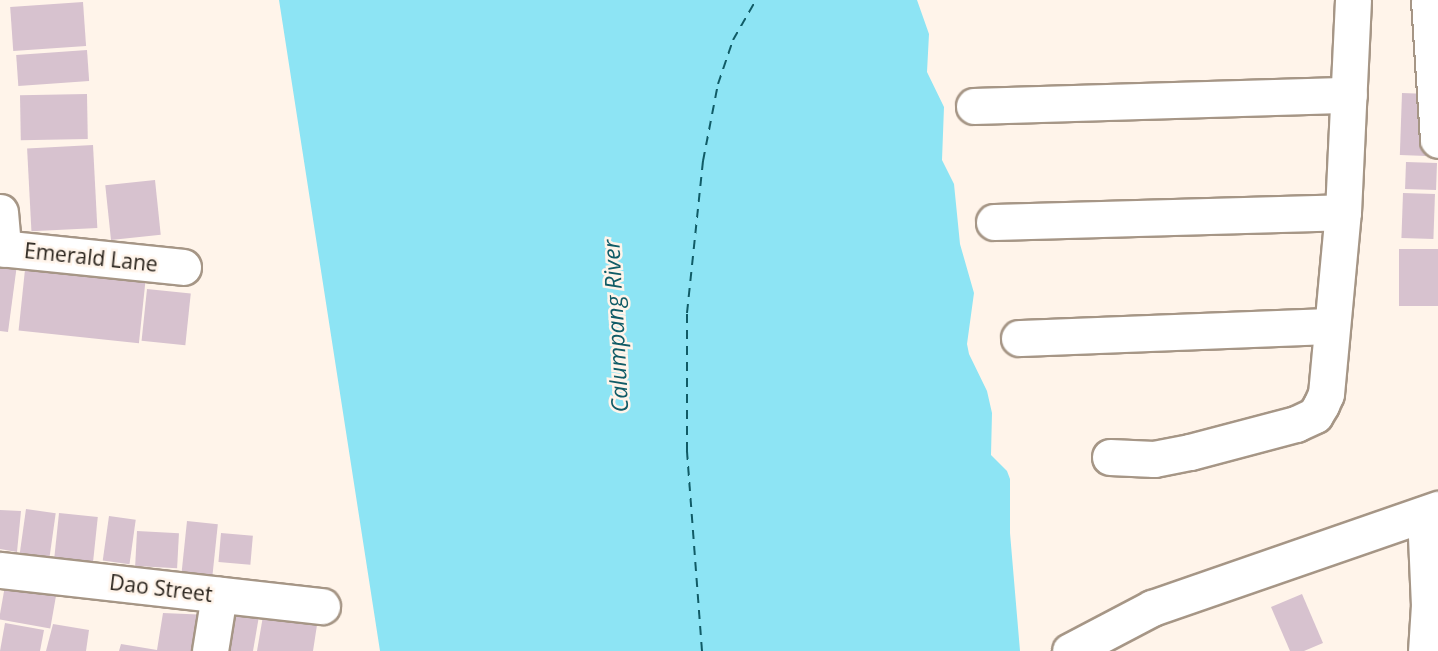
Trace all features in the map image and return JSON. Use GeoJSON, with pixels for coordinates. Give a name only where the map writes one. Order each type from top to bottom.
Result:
{"type":"FeatureCollection","features":[{"type":"Feature","properties":{"kind":"street"},"geometry":{"type":"LineString","coordinates":[[1110,457],[1154,459],[1190,452],[1296,424],[1315,415],[1326,394],[1343,212],[1353,0]]}},
{"type":"Feature","properties":{"kind":"street"},"geometry":{"type":"LineString","coordinates":[[1429,0],[1438,139]]}},
{"type":"Feature","properties":{"kind":"street"},"geometry":{"type":"LineString","coordinates":[[974,106],[1349,95]]}},
{"type":"Feature","properties":{"kind":"street"},"geometry":{"type":"LineString","coordinates":[[0,212],[2,248]]}},
{"type":"Feature","properties":{"kind":"street"},"geometry":{"type":"LineString","coordinates":[[994,222],[1343,212]]}},
{"type":"Feature","properties":{"kind":"street","name":"Emerald Lane"},"geometry":{"type":"LineString","coordinates":[[2,248],[183,267]]}},
{"type":"Feature","properties":{"kind":"street"},"geometry":{"type":"LineString","coordinates":[[1019,338],[1331,326]]}},
{"type":"Feature","properties":{"kind":"street"},"geometry":{"type":"LineString","coordinates":[[1070,651],[1152,608],[1431,512],[1426,651]]}},
{"type":"Feature","properties":{"kind":"street","name":"Dao Street"},"geometry":{"type":"LineString","coordinates":[[0,570],[322,606]]}},
{"type":"Feature","properties":{"kind":"street"},"geometry":{"type":"LineString","coordinates":[[209,651],[219,595]]}},
{"type":"Feature","properties":{"kind":"water","name":"Calumpang River"},"geometry":{"type":"Polygon","coordinates":[[[279,0],[917,0],[929,34],[927,72],[944,107],[942,160],[954,184],[960,244],[974,293],[967,344],[987,391],[992,413],[991,455],[1007,471],[1010,479],[1010,533],[1020,651],[380,651],[279,0]]]}},
{"type":"Feature","properties":{"kind":"building"},"geometry":{"type":"Polygon","coordinates":[[[83,2],[86,46],[13,51],[10,7],[83,2]]]}},
{"type":"Feature","properties":{"kind":"building"},"geometry":{"type":"Polygon","coordinates":[[[87,50],[89,81],[18,86],[16,55],[87,50]]]}},
{"type":"Feature","properties":{"kind":"building"},"geometry":{"type":"Polygon","coordinates":[[[1402,93],[1429,94],[1427,156],[1400,155],[1402,93]]]}},
{"type":"Feature","properties":{"kind":"building"},"geometry":{"type":"Polygon","coordinates":[[[87,94],[88,139],[21,140],[20,95],[87,94]]]}},
{"type":"Feature","properties":{"kind":"building"},"geometry":{"type":"Polygon","coordinates":[[[93,145],[97,228],[31,231],[27,148],[93,145]]]}},
{"type":"Feature","properties":{"kind":"building"},"geometry":{"type":"Polygon","coordinates":[[[1406,162],[1437,163],[1436,190],[1405,189],[1406,162]]]}},
{"type":"Feature","properties":{"kind":"building"},"geometry":{"type":"Polygon","coordinates":[[[155,180],[161,235],[111,240],[105,185],[155,180]]]}},
{"type":"Feature","properties":{"kind":"building"},"geometry":{"type":"Polygon","coordinates":[[[1403,193],[1435,194],[1433,239],[1401,238],[1403,193]]]}},
{"type":"Feature","properties":{"kind":"building"},"geometry":{"type":"Polygon","coordinates":[[[1399,249],[1438,249],[1438,306],[1399,306],[1399,249]]]}},
{"type":"Feature","properties":{"kind":"building"},"geometry":{"type":"Polygon","coordinates":[[[0,255],[18,257],[8,332],[0,331],[0,255]]]}},
{"type":"Feature","properties":{"kind":"building"},"geometry":{"type":"Polygon","coordinates":[[[26,260],[146,273],[139,343],[19,331],[26,260]]]}},
{"type":"Feature","properties":{"kind":"building"},"geometry":{"type":"Polygon","coordinates":[[[147,289],[191,294],[185,345],[142,341],[147,289]]]}},
{"type":"Feature","properties":{"kind":"building"},"geometry":{"type":"Polygon","coordinates":[[[26,509],[56,513],[49,559],[20,555],[26,509]]]}},
{"type":"Feature","properties":{"kind":"building"},"geometry":{"type":"Polygon","coordinates":[[[0,510],[21,511],[17,552],[0,549],[0,510]]]}},
{"type":"Feature","properties":{"kind":"building"},"geometry":{"type":"Polygon","coordinates":[[[59,513],[98,517],[92,568],[54,564],[59,513]]]}},
{"type":"Feature","properties":{"kind":"building"},"geometry":{"type":"Polygon","coordinates":[[[109,516],[136,520],[129,564],[103,561],[109,516]]]}},
{"type":"Feature","properties":{"kind":"building"},"geometry":{"type":"Polygon","coordinates":[[[187,521],[218,524],[212,577],[181,574],[187,521]]]}},
{"type":"Feature","properties":{"kind":"building"},"geometry":{"type":"Polygon","coordinates":[[[137,531],[179,533],[177,568],[135,566],[137,531]]]}},
{"type":"Feature","properties":{"kind":"building"},"geometry":{"type":"Polygon","coordinates":[[[221,533],[253,536],[250,565],[218,562],[221,533]]]}},
{"type":"Feature","properties":{"kind":"building"},"geometry":{"type":"Polygon","coordinates":[[[6,580],[57,589],[50,628],[0,620],[6,580]]]}},
{"type":"Feature","properties":{"kind":"building"},"geometry":{"type":"Polygon","coordinates":[[[1302,594],[1323,643],[1304,651],[1290,651],[1271,607],[1302,594]]]}},
{"type":"Feature","properties":{"kind":"building"},"geometry":{"type":"Polygon","coordinates":[[[163,613],[210,615],[204,651],[119,651],[121,644],[157,650],[163,613]]]}},
{"type":"Feature","properties":{"kind":"building"},"geometry":{"type":"Polygon","coordinates":[[[223,613],[259,616],[253,651],[215,651],[223,613]]]}},
{"type":"Feature","properties":{"kind":"building"},"geometry":{"type":"Polygon","coordinates":[[[263,616],[317,625],[313,651],[257,651],[263,616]]]}},
{"type":"Feature","properties":{"kind":"building"},"geometry":{"type":"Polygon","coordinates":[[[5,623],[44,630],[40,651],[0,651],[5,623]]]}},
{"type":"Feature","properties":{"kind":"building"},"geometry":{"type":"Polygon","coordinates":[[[53,624],[89,630],[86,651],[46,651],[53,624]]]}},
{"type":"Feature","properties":{"kind":"ferry route"},"geometry":{"type":"LineString","coordinates":[[702,651],[687,451],[687,313],[703,161],[718,84],[733,40],[756,0]]}}]}
